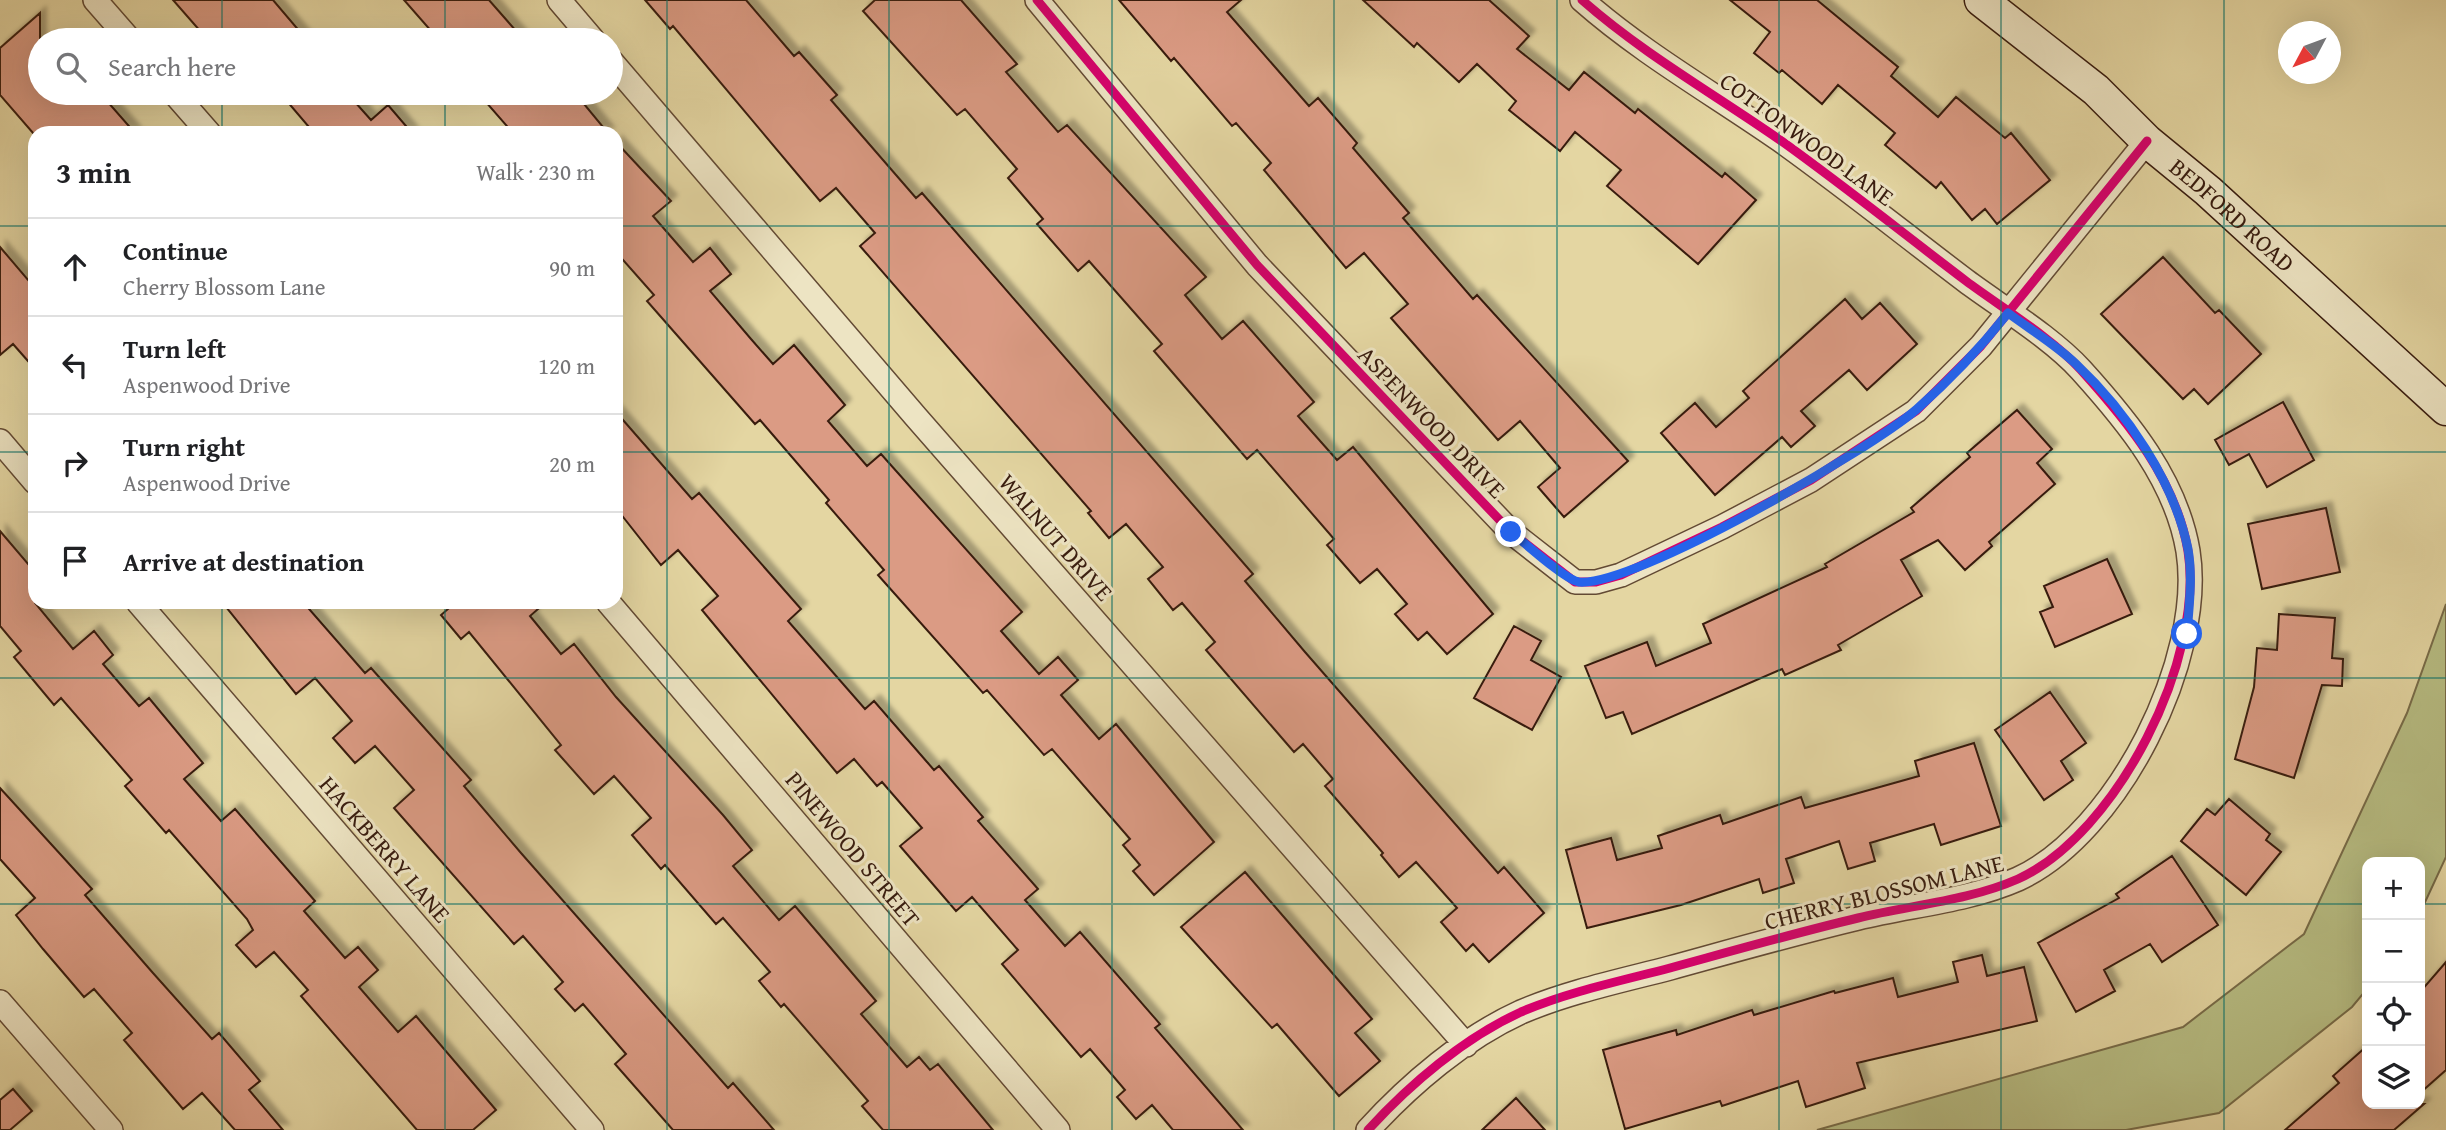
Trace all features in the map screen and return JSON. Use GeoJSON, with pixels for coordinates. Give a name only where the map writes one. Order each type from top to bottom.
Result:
{"type":"FeatureCollection","features":[{"type":"Feature","properties":{"kind":"main road","name":"BEDFORD ROAD"},"geometry":{"type":"LineString","coordinates":[[1981,0],[2096,90],[2147,141],[2208,191],[2446,409]]}},
{"type":"Feature","properties":{"kind":"street"},"geometry":{"type":"LineString","coordinates":[[95,0],[120,28]]}},
{"type":"Feature","properties":{"kind":"street"},"geometry":{"type":"LineString","coordinates":[[559,0],[583,28]]}},
{"type":"Feature","properties":{"kind":"street","name":"ASPENWOOD DRIVE"},"geometry":{"type":"LineString","coordinates":[[1037,0],[1257,265],[1511,532],[1575,582],[1597,582],[1621,575],[1722,527],[1811,480],[1916,411],[1981,346],[2147,141]]}},
{"type":"Feature","properties":{"kind":"street","name":"COTTONWOOD LANE"},"geometry":{"type":"LineString","coordinates":[[1582,0],[1786,144],[2008,313]]}},
{"type":"Feature","properties":{"kind":"street","name":"WALNUT DRIVE"},"geometry":{"type":"LineString","coordinates":[[623,75],[916,417],[1466,1045]]}},
{"type":"Feature","properties":{"kind":"street"},"geometry":{"type":"LineString","coordinates":[[184,105],[203,126]]}},
{"type":"Feature","properties":{"kind":"street","name":"CHERRY BLOSSOM LANE"},"geometry":{"type":"LineString","coordinates":[[1368,1130],[1443,1060],[1518,1014],[1574,993],[1860,917],[1976,893],[2021,877],[2057,852],[2104,809],[2133,768],[2159,711],[2187,634],[2190,592],[2188,549],[2168,491],[2141,439],[2076,365],[2008,313]]}},
{"type":"Feature","properties":{"kind":"street"},"geometry":{"type":"LineString","coordinates":[[0,441],[28,474]]}},
{"type":"Feature","properties":{"kind":"street","name":"HACKBERRY LANE"},"geometry":{"type":"LineString","coordinates":[[144,609],[592,1130]]}},
{"type":"Feature","properties":{"kind":"street","name":"PINEWOOD STREET"},"geometry":{"type":"LineString","coordinates":[[614,609],[1058,1130]]}},
{"type":"Feature","properties":{"kind":"street"},"geometry":{"type":"LineString","coordinates":[[0,1002],[111,1130]]}},
{"type":"Feature","properties":{"kind":"green space"},"geometry":{"type":"Polygon","coordinates":[[[2446,604],[2446,857],[2425,902],[2425,857],[2362,857],[2362,995],[2352,1007],[2219,1113],[2126,1130],[1817,1130],[2183,1027],[2304,934],[2407,713],[2446,604]]]}},
{"type":"Feature","properties":{"kind":"building"},"geometry":{"type":"Polygon","coordinates":[[[173,0],[273,0],[297,28],[198,28],[173,0]]]}},
{"type":"Feature","properties":{"kind":"building"},"geometry":{"type":"Polygon","coordinates":[[[404,0],[489,0],[514,28],[428,28],[404,0]]]}},
{"type":"Feature","properties":{"kind":"building"},"geometry":{"type":"Polygon","coordinates":[[[645,0],[746,0],[794,56],[799,52],[837,95],[831,100],[916,198],[922,193],[1253,574],[1245,581],[1305,652],[1498,873],[1504,867],[1544,913],[1489,962],[1473,944],[1466,951],[1441,922],[1457,908],[1416,862],[1399,877],[1381,855],[1383,853],[1325,786],[1333,779],[1303,744],[1294,752],[1206,650],[1215,642],[1182,603],[1173,610],[1148,579],[1163,567],[1126,524],[1109,538],[1088,513],[1091,511],[860,246],[875,233],[836,188],[820,201],[673,26],[670,29],[645,0]]]}},
{"type":"Feature","properties":{"kind":"building"},"geometry":{"type":"Polygon","coordinates":[[[875,0],[961,0],[1017,64],[1006,72],[1058,132],[1067,125],[1206,277],[1185,295],[1222,339],[1243,321],[1314,402],[1298,416],[1337,460],[1353,447],[1493,614],[1447,654],[1427,632],[1418,640],[1395,614],[1407,604],[1377,569],[1360,583],[1327,545],[1334,539],[1257,450],[1247,459],[1154,351],[1162,344],[1089,261],[1078,271],[1037,224],[1043,219],[1008,178],[1017,169],[965,109],[957,115],[863,11],[875,0]]]}},
{"type":"Feature","properties":{"kind":"building"},"geometry":{"type":"Polygon","coordinates":[[[1119,0],[1241,0],[1227,12],[1309,106],[1318,98],[1357,143],[1353,148],[1409,213],[1403,218],[1473,299],[1477,295],[1628,461],[1564,517],[1538,487],[1560,468],[1520,421],[1498,440],[1391,318],[1408,304],[1364,253],[1346,268],[1264,170],[1271,163],[1236,123],[1232,126],[1174,58],[1171,61],[1119,0]]]}},
{"type":"Feature","properties":{"kind":"building"},"geometry":{"type":"Polygon","coordinates":[[[1363,0],[1489,0],[1529,36],[1517,49],[1569,90],[1584,72],[1635,113],[1638,109],[1722,177],[1725,173],[1756,200],[1698,264],[1607,186],[1621,170],[1575,132],[1560,151],[1509,110],[1516,101],[1477,64],[1459,82],[1417,43],[1414,47],[1363,0]]]}},
{"type":"Feature","properties":{"kind":"building"},"geometry":{"type":"Polygon","coordinates":[[[1730,0],[1817,0],[1898,67],[1891,76],[1938,117],[1956,97],[2005,138],[2011,133],[2050,180],[1997,224],[1985,209],[1972,220],[1941,182],[1936,188],[1885,145],[1895,133],[1838,85],[1822,104],[1782,70],[1779,73],[1754,53],[1770,32],[1730,0]]]}},
{"type":"Feature","properties":{"kind":"building"},"geometry":{"type":"Polygon","coordinates":[[[40,13],[40,28],[28,28],[28,105],[110,105],[129,126],[28,127],[0,95],[0,48],[40,13]]]}},
{"type":"Feature","properties":{"kind":"building"},"geometry":{"type":"Polygon","coordinates":[[[290,105],[358,105],[371,120],[388,105],[406,126],[308,126],[290,105]]]}},
{"type":"Feature","properties":{"kind":"building"},"geometry":{"type":"Polygon","coordinates":[[[488,105],[585,105],[602,126],[507,126],[488,105]]]}},
{"type":"Feature","properties":{"kind":"building"},"geometry":{"type":"Polygon","coordinates":[[[623,150],[671,201],[653,216],[693,262],[710,248],[731,274],[710,291],[773,364],[794,345],[845,405],[828,421],[867,466],[881,454],[1022,612],[1001,631],[1039,674],[1058,657],[1078,680],[1061,695],[1099,739],[1116,724],[1214,842],[1154,895],[1133,871],[1140,865],[1123,845],[1130,839],[1052,749],[1044,755],[987,690],[983,693],[878,575],[884,570],[826,503],[829,500],[760,420],[755,424],[647,301],[654,295],[623,260],[623,150]]]}},
{"type":"Feature","properties":{"kind":"building"},"geometry":{"type":"Polygon","coordinates":[[[0,247],[28,280],[28,361],[13,344],[0,355],[0,247]]]}},
{"type":"Feature","properties":{"kind":"building"},"geometry":{"type":"Polygon","coordinates":[[[2163,257],[2215,313],[2219,310],[2261,354],[2208,404],[2194,389],[2183,399],[2101,314],[2163,257]]]}},
{"type":"Feature","properties":{"kind":"building"},"geometry":{"type":"Polygon","coordinates":[[[1845,299],[1862,319],[1880,303],[1917,344],[1867,390],[1849,370],[1801,411],[1815,426],[1791,447],[1782,437],[1715,495],[1661,433],[1695,403],[1716,427],[1749,398],[1743,391],[1845,299]]]}},
{"type":"Feature","properties":{"kind":"building"},"geometry":{"type":"Polygon","coordinates":[[[2283,402],[2314,460],[2267,487],[2249,454],[2229,465],[2215,440],[2283,402]]]}},
{"type":"Feature","properties":{"kind":"building"},"geometry":{"type":"Polygon","coordinates":[[[2017,410],[2052,449],[2037,463],[2055,484],[1989,542],[1992,546],[1965,570],[1938,540],[1901,560],[1922,596],[1838,645],[1841,650],[1785,675],[1782,669],[1632,734],[1623,712],[1606,718],[1585,666],[1647,642],[1656,666],[1711,643],[1703,624],[1827,567],[1825,564],[1914,512],[1911,508],[1970,457],[1967,453],[2017,410]]]}},
{"type":"Feature","properties":{"kind":"building"},"geometry":{"type":"Polygon","coordinates":[[[623,420],[692,499],[699,493],[801,609],[788,621],[865,709],[874,701],[934,770],[939,766],[983,817],[978,821],[1038,889],[1025,900],[1065,946],[1080,932],[1160,1024],[1155,1028],[1243,1130],[1173,1130],[1152,1105],[1136,1119],[1117,1097],[1125,1090],[1090,1049],[1081,1057],[1002,964],[1018,950],[972,897],[956,911],[900,846],[922,828],[882,782],[877,786],[854,759],[837,773],[702,610],[718,596],[678,550],[661,565],[623,517],[623,420]]]}},
{"type":"Feature","properties":{"kind":"building"},"geometry":{"type":"Polygon","coordinates":[[[2326,508],[2340,572],[2262,589],[2248,524],[2326,508]]]}},
{"type":"Feature","properties":{"kind":"building"},"geometry":{"type":"Polygon","coordinates":[[[0,531],[28,564],[28,609],[40,609],[73,649],[94,631],[113,655],[103,664],[139,706],[149,698],[203,763],[184,779],[221,821],[235,809],[315,901],[304,911],[345,958],[358,947],[378,970],[359,987],[398,1032],[416,1016],[496,1110],[473,1130],[417,1130],[301,996],[308,990],[274,952],[256,967],[236,945],[253,930],[247,919],[169,830],[166,833],[125,786],[132,780],[61,698],[54,705],[14,657],[21,651],[0,626],[0,531]]]}},
{"type":"Feature","properties":{"kind":"building"},"geometry":{"type":"Polygon","coordinates":[[[2107,559],[2132,614],[2055,647],[2040,612],[2053,607],[2044,586],[2107,559]]]}},
{"type":"Feature","properties":{"kind":"building"},"geometry":{"type":"Polygon","coordinates":[[[228,609],[309,609],[365,673],[371,668],[471,780],[464,786],[521,853],[728,1088],[733,1083],[774,1130],[673,1130],[615,1064],[626,1054],[583,1004],[575,1011],[555,989],[563,982],[523,936],[514,944],[394,808],[414,790],[375,746],[355,763],[333,738],[352,721],[315,678],[296,694],[228,609]]]}},
{"type":"Feature","properties":{"kind":"building"},"geometry":{"type":"Polygon","coordinates":[[[448,609],[538,609],[530,616],[561,654],[574,644],[616,697],[752,850],[733,866],[779,920],[795,906],[876,1001],[861,1014],[907,1067],[919,1057],[930,1070],[938,1064],[993,1130],[883,1130],[862,1106],[868,1101],[784,1004],[781,1007],[759,981],[770,972],[723,918],[716,924],[665,865],[661,869],[632,835],[651,818],[614,776],[594,794],[555,750],[561,745],[469,632],[461,639],[441,615],[448,609]]]}},
{"type":"Feature","properties":{"kind":"building"},"geometry":{"type":"Polygon","coordinates":[[[2279,614],[2335,618],[2332,658],[2343,659],[2342,686],[2322,685],[2294,778],[2235,759],[2254,687],[2257,648],[2277,650],[2279,614]]]}},
{"type":"Feature","properties":{"kind":"building"},"geometry":{"type":"Polygon","coordinates":[[[1514,626],[1541,641],[1531,660],[1561,677],[1532,730],[1474,698],[1514,626]]]}},
{"type":"Feature","properties":{"kind":"building"},"geometry":{"type":"Polygon","coordinates":[[[2050,692],[2086,743],[2061,761],[2073,780],[2044,800],[1995,730],[2050,692]]]}},
{"type":"Feature","properties":{"kind":"building"},"geometry":{"type":"Polygon","coordinates":[[[1974,743],[2001,826],[1941,845],[1934,824],[1870,843],[1875,861],[1848,869],[1839,841],[1786,859],[1794,883],[1763,893],[1759,879],[1681,905],[1587,928],[1566,850],[1611,838],[1617,860],[1662,848],[1658,836],[1720,815],[1723,824],[1801,797],[1805,808],[1919,776],[1915,761],[1974,743]]]}},
{"type":"Feature","properties":{"kind":"building"},"geometry":{"type":"Polygon","coordinates":[[[0,788],[92,889],[85,895],[153,973],[212,1039],[219,1033],[260,1081],[249,1090],[283,1130],[235,1130],[202,1093],[183,1109],[124,1040],[132,1033],[94,989],[84,997],[43,949],[16,915],[35,898],[0,859],[0,788]]]}},
{"type":"Feature","properties":{"kind":"building"},"geometry":{"type":"Polygon","coordinates":[[[2229,799],[2270,834],[2266,840],[2281,852],[2246,895],[2181,841],[2207,809],[2215,815],[2229,799]]]}},
{"type":"Feature","properties":{"kind":"building"},"geometry":{"type":"Polygon","coordinates":[[[2172,856],[2218,925],[2162,962],[2150,944],[2104,970],[2115,991],[2076,1012],[2038,943],[2119,898],[2116,894],[2172,856]]]}},
{"type":"Feature","properties":{"kind":"building"},"geometry":{"type":"Polygon","coordinates":[[[1245,872],[1372,1019],[1355,1033],[1380,1061],[1339,1096],[1277,1024],[1272,1028],[1181,927],[1245,872]]]}},
{"type":"Feature","properties":{"kind":"building"},"geometry":{"type":"Polygon","coordinates":[[[1982,955],[1987,976],[2024,967],[2037,1021],[1857,1063],[1865,1088],[1806,1107],[1798,1081],[1722,1106],[1720,1101],[1625,1129],[1603,1050],[1676,1030],[1677,1035],[1752,1010],[1754,1015],[1834,991],[1835,993],[1893,978],[1898,997],[1958,982],[1953,962],[1982,955]]]}},
{"type":"Feature","properties":{"kind":"building"},"geometry":{"type":"Polygon","coordinates":[[[2446,962],[2446,1070],[2425,1089],[2425,1046],[2425,986],[2446,962]]]}},
{"type":"Feature","properties":{"kind":"building"},"geometry":{"type":"Polygon","coordinates":[[[2362,1050],[2362,1109],[2418,1109],[2394,1130],[2285,1130],[2339,1083],[2333,1076],[2362,1050]]]}},
{"type":"Feature","properties":{"kind":"building"},"geometry":{"type":"Polygon","coordinates":[[[13,1089],[32,1111],[10,1130],[0,1130],[0,1100],[13,1089]]]}},
{"type":"Feature","properties":{"kind":"building"},"geometry":{"type":"Polygon","coordinates":[[[1516,1098],[1545,1130],[1482,1130],[1516,1098]]]}},
{"type":"Feature","properties":{"kind":"cycle path"},"geometry":{"type":"LineString","coordinates":[[1037,0],[1257,265],[1511,532],[1575,582],[1596,582],[1621,575],[1722,527],[1811,480],[1916,411],[1981,346],[2147,141]]}},
{"type":"Feature","properties":{"kind":"cycle path"},"geometry":{"type":"LineString","coordinates":[[1368,1130],[1420,1079],[1459,1049],[1500,1023],[1539,1005],[1594,987],[1787,936],[1878,913],[1959,898],[2018,879],[2055,856],[2089,823],[2120,783],[2147,738],[2168,690],[2183,641],[2190,594],[2188,551],[2173,500],[2148,453],[2116,410],[2081,370],[2041,335],[1804,157],[1654,55],[1582,0]]}},
{"type":"Feature","properties":{"kind":"route"},"geometry":{"type":"LineString","coordinates":[[1511,532],[1575,582],[1597,582],[1621,575],[1722,527],[1811,480],[1916,411],[1981,346],[2008,313],[2076,365],[2141,439],[2168,491],[2188,549],[2190,592],[2187,634]]}}]}
